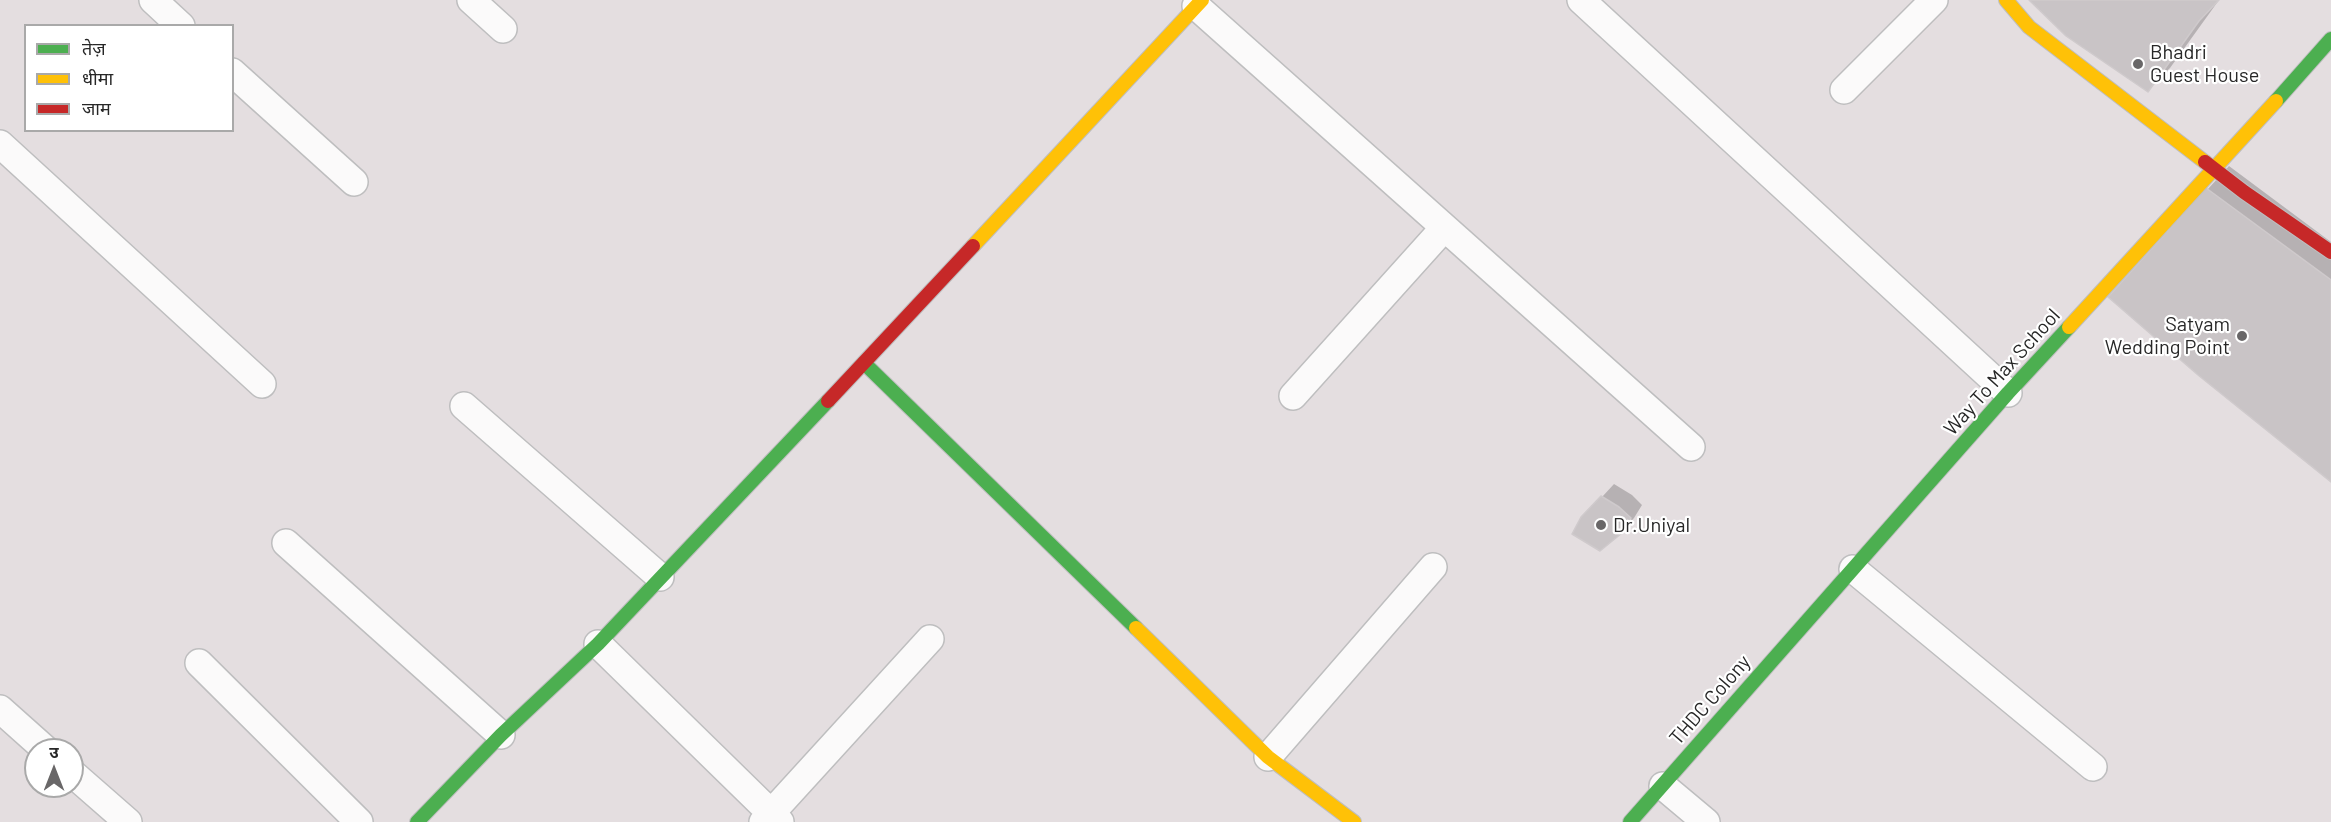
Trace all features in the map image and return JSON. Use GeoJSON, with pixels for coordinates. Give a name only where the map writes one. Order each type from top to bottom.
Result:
{"type":"FeatureCollection","features":[{"type":"Feature","properties":{"kind":"street"},"geometry":{"type":"LineString","coordinates":[[153,0],[179,24]]}},
{"type":"Feature","properties":{"kind":"street"},"geometry":{"type":"LineString","coordinates":[[471,0],[503,29]]}},
{"type":"Feature","properties":{"kind":"street"},"geometry":{"type":"LineString","coordinates":[[1581,0],[2008,393]]}},
{"type":"Feature","properties":{"kind":"street"},"geometry":{"type":"LineString","coordinates":[[1844,90],[1934,0]]}},
{"type":"Feature","properties":{"kind":"street"},"geometry":{"type":"LineString","coordinates":[[2006,0],[2029,27],[2244,192],[2331,252]]}},
{"type":"Feature","properties":{"kind":"street"},"geometry":{"type":"LineString","coordinates":[[417,822],[501,735],[598,644],[864,363],[1199,3],[1444,228],[1690,447]]}},
{"type":"Feature","properties":{"kind":"street","name":"Way To Max School"},"geometry":{"type":"LineString","coordinates":[[1820,604],[2008,393],[2216,169],[2331,39]]}},
{"type":"Feature","properties":{"kind":"street"},"geometry":{"type":"LineString","coordinates":[[234,74],[354,182]]}},
{"type":"Feature","properties":{"kind":"street"},"geometry":{"type":"LineString","coordinates":[[0,144],[262,384]]}},
{"type":"Feature","properties":{"kind":"street"},"geometry":{"type":"LineString","coordinates":[[1293,396],[1444,228]]}},
{"type":"Feature","properties":{"kind":"street"},"geometry":{"type":"LineString","coordinates":[[864,363],[1268,757],[1354,822]]}},
{"type":"Feature","properties":{"kind":"street"},"geometry":{"type":"LineString","coordinates":[[464,406],[660,577]]}},
{"type":"Feature","properties":{"kind":"street"},"geometry":{"type":"LineString","coordinates":[[286,543],[501,735]]}},
{"type":"Feature","properties":{"kind":"street"},"geometry":{"type":"LineString","coordinates":[[1268,757],[1433,567]]}},
{"type":"Feature","properties":{"kind":"street"},"geometry":{"type":"LineString","coordinates":[[1853,569],[2093,767]]}},
{"type":"Feature","properties":{"kind":"street","name":"THDC Colony"},"geometry":{"type":"LineString","coordinates":[[1630,822],[1820,604]]}},
{"type":"Feature","properties":{"kind":"street"},"geometry":{"type":"LineString","coordinates":[[598,644],[771,819],[930,639]]}},
{"type":"Feature","properties":{"kind":"street"},"geometry":{"type":"LineString","coordinates":[[199,663],[359,822]]}},
{"type":"Feature","properties":{"kind":"street"},"geometry":{"type":"LineString","coordinates":[[0,709],[33,738]]}},
{"type":"Feature","properties":{"kind":"street"},"geometry":{"type":"LineString","coordinates":[[84,784],[128,822]]}},
{"type":"Feature","properties":{"kind":"street"},"geometry":{"type":"LineString","coordinates":[[1663,786],[1706,822]]}},
{"type":"Feature","properties":{"kind":"building","name":"Bhadri Guest House"},"geometry":{"type":"Polygon","coordinates":[[[2029,0],[2219,0],[2199,21],[2148,92],[2066,36],[2029,0]]]}},
{"type":"Feature","properties":{"kind":"building","name":"Satyam Wedding Point"},"geometry":{"type":"Polygon","coordinates":[[[2206,188],[2331,280],[2331,482],[2198,375],[2108,297],[2206,188]]]}},
{"type":"Feature","properties":{"kind":"building","name":"Dr.Uniyal"},"geometry":{"type":"Polygon","coordinates":[[[1601,496],[1631,518],[1622,533],[1600,551],[1572,534],[1581,517],[1601,496]]]}},
{"type":"Feature","properties":{"kind":"traffic: fast"},"geometry":{"type":"LineString","coordinates":[[2276,101],[2331,39]]}},
{"type":"Feature","properties":{"kind":"traffic: fast"},"geometry":{"type":"LineString","coordinates":[[1630,822],[2008,393],[2069,327]]}},
{"type":"Feature","properties":{"kind":"traffic: fast"},"geometry":{"type":"LineString","coordinates":[[864,363],[1136,628]]}},
{"type":"Feature","properties":{"kind":"traffic: fast"},"geometry":{"type":"LineString","coordinates":[[417,822],[501,735],[598,644],[828,401]]}},
{"type":"Feature","properties":{"kind":"traffic: slow"},"geometry":{"type":"LineString","coordinates":[[973,246],[1202,0]]}},
{"type":"Feature","properties":{"kind":"traffic: slow"},"geometry":{"type":"LineString","coordinates":[[2006,0],[2029,27],[2205,162]]}},
{"type":"Feature","properties":{"kind":"traffic: slow"},"geometry":{"type":"LineString","coordinates":[[2069,327],[2276,101]]}},
{"type":"Feature","properties":{"kind":"traffic: slow"},"geometry":{"type":"LineString","coordinates":[[1136,628],[1268,757],[1354,822]]}},
{"type":"Feature","properties":{"kind":"traffic: jam"},"geometry":{"type":"LineString","coordinates":[[2205,162],[2331,252]]}},
{"type":"Feature","properties":{"kind":"traffic: jam"},"geometry":{"type":"LineString","coordinates":[[828,401],[973,246]]}},
{"type":"Feature","properties":{"kind":"place","name":"Bhadri Guest House"},"geometry":{"type":"Point","coordinates":[2138,64]}},
{"type":"Feature","properties":{"kind":"place","name":"Satyam Wedding Point"},"geometry":{"type":"Point","coordinates":[2242,336]}},
{"type":"Feature","properties":{"kind":"place","name":"Dr.Uniyal"},"geometry":{"type":"Point","coordinates":[1601,525]}}]}
